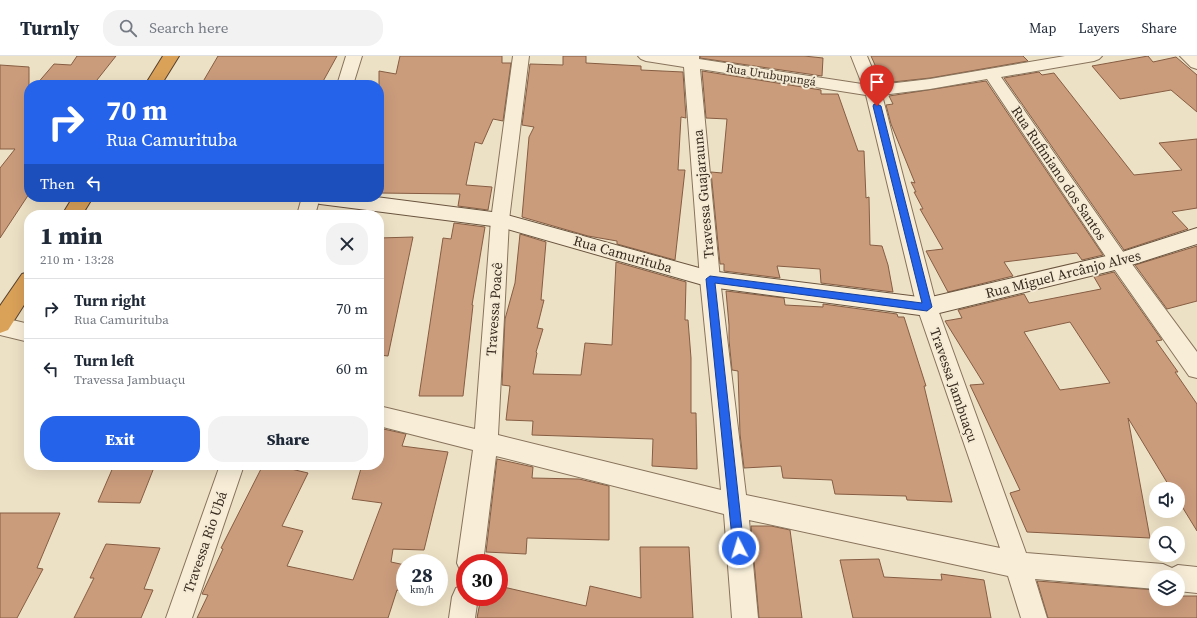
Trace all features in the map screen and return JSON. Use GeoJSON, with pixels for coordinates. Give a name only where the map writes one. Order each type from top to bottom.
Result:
{"type":"FeatureCollection","features":[{"type":"Feature","properties":{"kind":"highway"},"geometry":{"type":"LineString","coordinates":[[156,80],[171,56]]}},
{"type":"Feature","properties":{"kind":"highway"},"geometry":{"type":"LineString","coordinates":[[0,325],[24,288]]}},
{"type":"Feature","properties":{"kind":"street"},"geometry":{"type":"LineString","coordinates":[[347,80],[354,56]]}},
{"type":"Feature","properties":{"kind":"street","name":"Travessa Poacê"},"geometry":{"type":"LineString","coordinates":[[471,554],[486,443],[500,220],[521,56]]}},
{"type":"Feature","properties":{"kind":"street","name":"Rua Urubupungá"},"geometry":{"type":"LineString","coordinates":[[646,56],[692,60],[873,91],[930,84],[1094,56]]}},
{"type":"Feature","properties":{"kind":"street","name":"Travessa Jambuaçu"},"geometry":{"type":"LineString","coordinates":[[859,56],[873,91],[927,307],[1018,565],[1034,618]]}},
{"type":"Feature","properties":{"kind":"street"},"geometry":{"type":"LineString","coordinates":[[1188,56],[1197,64]]}},
{"type":"Feature","properties":{"kind":"street","name":"Travessa Guajarauna"},"geometry":{"type":"LineString","coordinates":[[692,60],[710,279],[735,505],[745,618]]}},
{"type":"Feature","properties":{"kind":"street","name":"Rua Rufiniano dos Santos"},"geometry":{"type":"LineString","coordinates":[[991,74],[1118,261],[1197,369]]}},
{"type":"Feature","properties":{"kind":"street","name":"Rua Camurituba"},"geometry":{"type":"LineString","coordinates":[[359,202],[500,220],[710,279],[927,307]]}},
{"type":"Feature","properties":{"kind":"street","name":"Rua Miguel Arcânjo Alves"},"geometry":{"type":"LineString","coordinates":[[927,307],[1118,261],[1197,236]]}},
{"type":"Feature","properties":{"kind":"street"},"geometry":{"type":"LineString","coordinates":[[0,325],[24,331]]}},
{"type":"Feature","properties":{"kind":"street"},"geometry":{"type":"LineString","coordinates":[[384,417],[735,505],[1018,565],[1149,576]]}},
{"type":"Feature","properties":{"kind":"street","name":"Travessa Rio Ubá"},"geometry":{"type":"LineString","coordinates":[[179,618],[230,470]]}},
{"type":"Feature","properties":{"kind":"street"},"geometry":{"type":"LineString","coordinates":[[1185,579],[1197,580]]}},
{"type":"Feature","properties":{"kind":"street"},"geometry":{"type":"LineString","coordinates":[[462,618],[464,606]]}},
{"type":"Feature","properties":{"kind":"building"},"geometry":{"type":"Polygon","coordinates":[[[77,56],[116,56],[97,80],[40,80],[54,64],[71,65],[77,56]]]}},
{"type":"Feature","properties":{"kind":"building"},"geometry":{"type":"Polygon","coordinates":[[[218,56],[337,56],[324,80],[204,80],[218,56]]]}},
{"type":"Feature","properties":{"kind":"building"},"geometry":{"type":"Polygon","coordinates":[[[400,56],[502,56],[502,63],[511,63],[503,121],[493,119],[482,144],[475,142],[466,185],[492,187],[488,210],[458,206],[460,194],[384,193],[384,80],[379,80],[379,71],[396,74],[400,56]]]}},
{"type":"Feature","properties":{"kind":"building"},"geometry":{"type":"Polygon","coordinates":[[[563,56],[586,56],[586,63],[641,66],[641,70],[683,72],[686,118],[681,117],[678,170],[685,170],[675,260],[617,244],[617,241],[588,236],[522,217],[529,137],[534,127],[522,125],[530,64],[563,65],[563,56]]]}},
{"type":"Feature","properties":{"kind":"building"},"geometry":{"type":"Polygon","coordinates":[[[700,56],[804,56],[823,58],[822,76],[700,58],[700,56]]]}},
{"type":"Feature","properties":{"kind":"building"},"geometry":{"type":"Polygon","coordinates":[[[871,56],[1023,56],[1028,61],[930,78],[883,83],[871,56]]]}},
{"type":"Feature","properties":{"kind":"building"},"geometry":{"type":"Polygon","coordinates":[[[1148,56],[1153,62],[1176,57],[1197,75],[1197,112],[1171,90],[1120,99],[1092,66],[1148,56]]]}},
{"type":"Feature","properties":{"kind":"building"},"geometry":{"type":"Polygon","coordinates":[[[0,65],[29,67],[29,80],[24,80],[24,202],[0,238],[0,168],[15,149],[0,149],[0,65]]]}},
{"type":"Feature","properties":{"kind":"building"},"geometry":{"type":"Polygon","coordinates":[[[702,71],[821,90],[821,94],[838,94],[858,151],[864,151],[866,198],[869,197],[870,245],[882,246],[888,265],[893,292],[821,283],[820,269],[777,266],[780,278],[724,271],[724,264],[720,264],[711,172],[722,173],[727,119],[706,118],[702,71]]]}},
{"type":"Feature","properties":{"kind":"building"},"geometry":{"type":"Polygon","coordinates":[[[1039,72],[1042,75],[1054,73],[1134,175],[1182,170],[1159,143],[1197,139],[1197,208],[1172,212],[1188,229],[1124,250],[1004,78],[1039,72]]]}},
{"type":"Feature","properties":{"kind":"building"},"geometry":{"type":"Polygon","coordinates":[[[986,81],[1103,255],[1082,260],[1077,253],[1004,262],[1013,276],[948,292],[926,251],[943,249],[920,209],[923,209],[914,192],[916,192],[911,182],[915,183],[891,124],[886,105],[893,104],[889,96],[986,81]]]}},
{"type":"Feature","properties":{"kind":"building"},"geometry":{"type":"Polygon","coordinates":[[[454,223],[485,227],[472,305],[463,396],[419,396],[443,238],[451,239],[454,223]]]}},
{"type":"Feature","properties":{"kind":"building"},"geometry":{"type":"Polygon","coordinates":[[[520,234],[546,242],[541,300],[544,300],[537,328],[543,329],[536,352],[533,374],[581,375],[585,343],[612,345],[616,262],[686,282],[685,320],[688,320],[691,358],[691,413],[696,413],[697,469],[652,466],[653,439],[532,435],[533,421],[506,420],[510,386],[502,385],[505,319],[515,283],[520,234]]]}},
{"type":"Feature","properties":{"kind":"building"},"geometry":{"type":"Polygon","coordinates":[[[413,237],[388,356],[384,356],[384,238],[413,237]]]}},
{"type":"Feature","properties":{"kind":"building"},"geometry":{"type":"Polygon","coordinates":[[[1197,246],[1197,301],[1167,309],[1135,265],[1197,246]]]}},
{"type":"Feature","properties":{"kind":"building"},"geometry":{"type":"Polygon","coordinates":[[[1114,272],[1162,340],[1156,341],[1178,372],[1175,372],[1197,404],[1197,531],[1185,511],[1185,482],[1167,482],[1128,418],[1149,538],[1027,532],[1010,493],[1020,490],[970,385],[984,384],[945,321],[962,318],[958,310],[1024,294],[1029,303],[1101,289],[1094,277],[1114,272]],[[1070,322],[1024,332],[1060,390],[1110,383],[1070,322]]]}},
{"type":"Feature","properties":{"kind":"building"},"geometry":{"type":"Polygon","coordinates":[[[726,291],[784,298],[785,305],[823,307],[823,304],[897,314],[898,317],[904,317],[926,386],[924,386],[952,502],[907,500],[906,496],[835,494],[832,480],[783,478],[781,466],[744,468],[740,434],[738,371],[732,370],[726,291]]]}},
{"type":"Feature","properties":{"kind":"building"},"geometry":{"type":"Polygon","coordinates":[[[384,429],[406,434],[402,446],[448,452],[424,550],[393,549],[391,562],[396,563],[396,593],[388,618],[197,618],[208,595],[202,594],[223,549],[221,548],[260,470],[295,470],[308,473],[282,526],[303,531],[287,566],[353,580],[382,503],[352,499],[361,470],[384,470],[384,429]]]}},
{"type":"Feature","properties":{"kind":"building"},"geometry":{"type":"Polygon","coordinates":[[[497,459],[533,467],[532,478],[579,479],[609,486],[609,540],[527,538],[526,554],[486,552],[497,459]]]}},
{"type":"Feature","properties":{"kind":"building"},"geometry":{"type":"Polygon","coordinates":[[[112,470],[153,470],[140,503],[98,502],[112,470]]]}},
{"type":"Feature","properties":{"kind":"building"},"geometry":{"type":"Polygon","coordinates":[[[0,513],[60,513],[37,568],[43,569],[17,618],[0,618],[0,513]]]}},
{"type":"Feature","properties":{"kind":"building"},"geometry":{"type":"Polygon","coordinates":[[[751,526],[771,526],[790,530],[802,618],[759,618],[751,526]]]}},
{"type":"Feature","properties":{"kind":"building"},"geometry":{"type":"Polygon","coordinates":[[[106,544],[160,548],[144,589],[153,590],[141,618],[74,618],[94,578],[90,578],[106,544]]]}},
{"type":"Feature","properties":{"kind":"building"},"geometry":{"type":"Polygon","coordinates":[[[640,547],[689,547],[693,618],[477,618],[479,606],[508,606],[508,588],[586,606],[590,586],[641,598],[640,547]]]}},
{"type":"Feature","properties":{"kind":"building"},"geometry":{"type":"Polygon","coordinates":[[[879,559],[884,577],[942,580],[941,574],[984,580],[991,618],[853,618],[840,560],[879,559]]]}},
{"type":"Feature","properties":{"kind":"building"},"geometry":{"type":"Polygon","coordinates":[[[1037,581],[1149,589],[1149,606],[1185,606],[1185,596],[1197,596],[1197,618],[1048,618],[1037,581]]]}},
{"type":"Feature","properties":{"kind":"route"},"geometry":{"type":"LineString","coordinates":[[739,548],[734,490],[710,279],[927,307],[877,106]]}}]}
